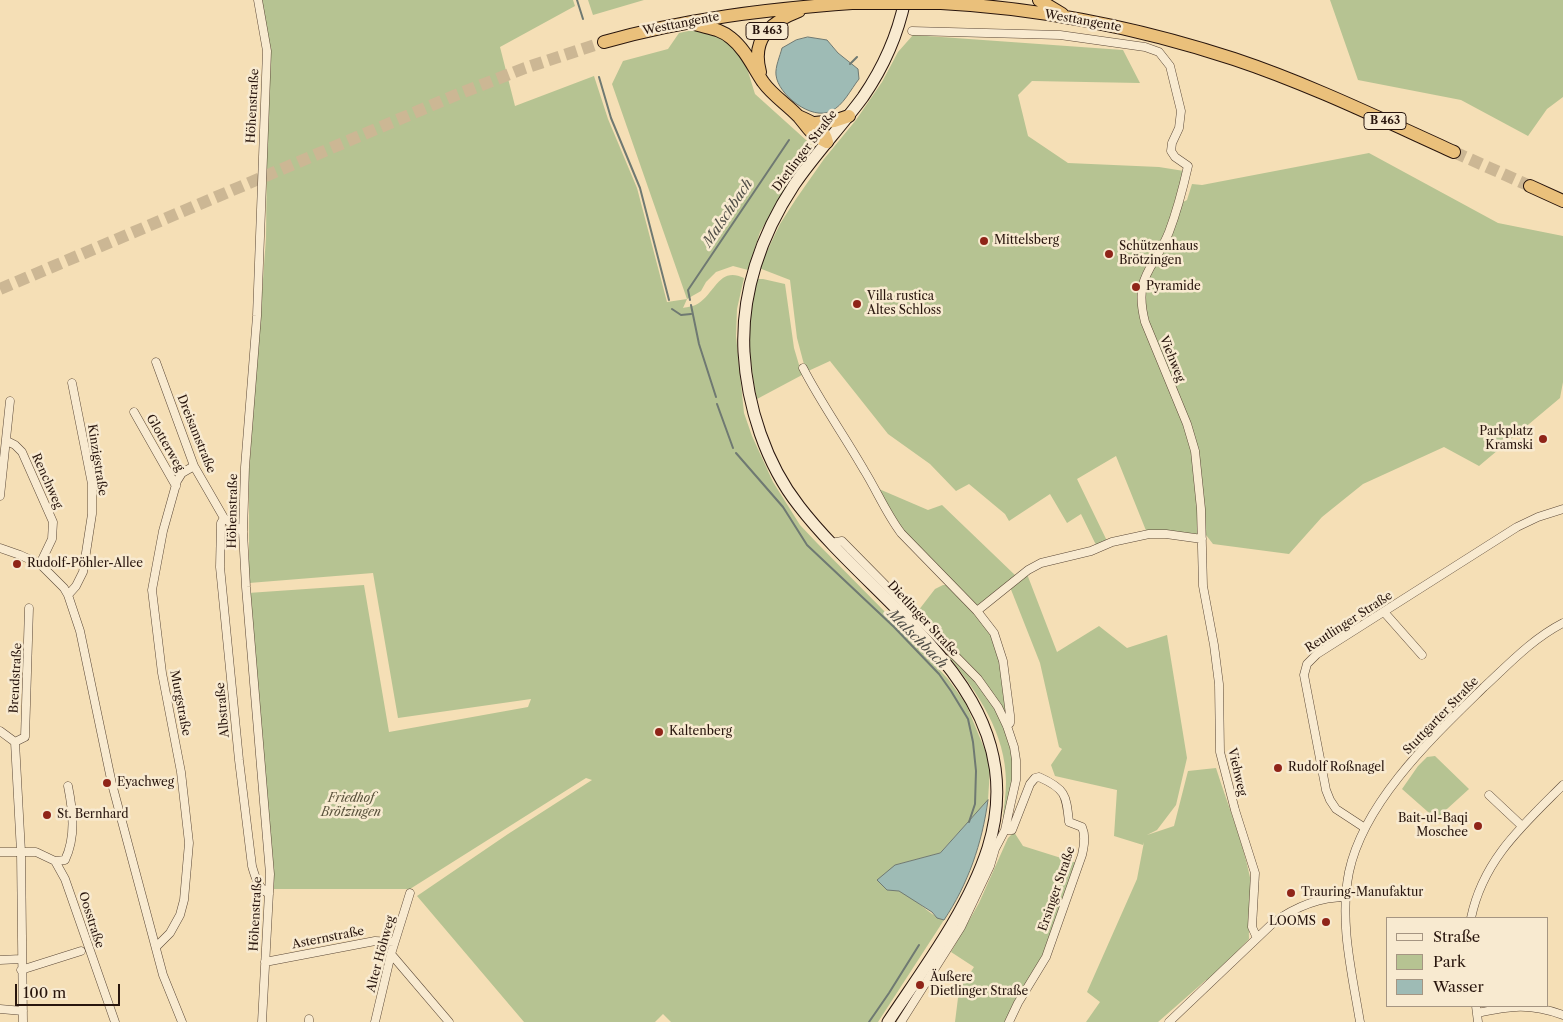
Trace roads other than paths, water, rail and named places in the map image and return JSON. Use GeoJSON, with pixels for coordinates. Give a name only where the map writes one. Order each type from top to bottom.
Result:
{"type":"FeatureCollection","features":[{"type":"Feature","properties":{"kind":"highway","name":"B 463"},"geometry":{"type":"LineString","coordinates":[[947,4],[970,0]]}},
{"type":"Feature","properties":{"kind":"highway","name":"B 463"},"geometry":{"type":"LineString","coordinates":[[1040,0],[1066,17]]}},
{"type":"Feature","properties":{"kind":"highway","name":"Westtangente"},"geometry":{"type":"LineString","coordinates":[[604,42],[690,22],[740,13],[852,3],[947,4],[1022,10],[1102,23],[1193,46],[1275,74],[1454,152]]}},
{"type":"Feature","properties":{"kind":"highway","name":"B 463"},"geometry":{"type":"LineString","coordinates":[[763,82],[757,61],[761,40],[775,22],[814,6]]}},
{"type":"Feature","properties":{"kind":"highway","name":"B 463"},"geometry":{"type":"LineString","coordinates":[[690,22],[713,28],[731,38],[774,95],[798,116],[814,136],[827,142]]}},
{"type":"Feature","properties":{"kind":"highway","name":"B 463"},"geometry":{"type":"LineString","coordinates":[[798,116],[815,123]]}},
{"type":"Feature","properties":{"kind":"highway"},"geometry":{"type":"LineString","coordinates":[[815,123],[834,121],[848,116]]}},
{"type":"Feature","properties":{"kind":"highway"},"geometry":{"type":"LineString","coordinates":[[815,123],[825,133],[827,142]]}},
{"type":"Feature","properties":{"kind":"highway"},"geometry":{"type":"LineString","coordinates":[[1530,186],[1563,201]]}},
{"type":"Feature","properties":{"kind":"main road","name":"Dietlinger Straße"},"geometry":{"type":"LineString","coordinates":[[888,1022],[950,927],[981,867],[995,821],[997,786],[995,765],[976,707],[951,670],[926,639],[831,543],[798,504],[783,480],[763,439],[756,417],[747,376],[744,335],[748,291],[768,232],[794,184],[848,116],[878,74],[899,25],[905,0]]}},
{"type":"Feature","properties":{"kind":"street","name":"Höhenstraße"},"geometry":{"type":"LineString","coordinates":[[258,0],[267,51],[257,316],[245,467],[243,532],[270,874],[262,1022]]}},
{"type":"Feature","properties":{"kind":"street","name":"Viehweg"},"geometry":{"type":"LineString","coordinates":[[912,31],[1060,35],[1145,47],[1159,52],[1170,66],[1182,111],[1179,128],[1172,143],[1171,151],[1175,157],[1188,166],[1177,210],[1168,235],[1145,278],[1140,293],[1141,306],[1145,322],[1187,424],[1196,451],[1201,509],[1204,586],[1219,684],[1220,752],[1235,810],[1255,873],[1252,927],[1257,938]]}},
{"type":"Feature","properties":{"kind":"street","name":"Dreisamstraße"},"geometry":{"type":"LineString","coordinates":[[156,362],[194,466],[224,518],[243,532]]}},
{"type":"Feature","properties":{"kind":"street","name":"Dietlinger Straße"},"geometry":{"type":"LineString","coordinates":[[803,368],[815,392],[864,470],[890,519],[901,533],[977,611],[994,633],[1001,654],[1010,715],[1010,723],[1007,726]]}},
{"type":"Feature","properties":{"kind":"street","name":"Kinzigstraße"},"geometry":{"type":"LineString","coordinates":[[68,595],[76,586],[83,572],[92,514],[92,484],[72,384]]}},
{"type":"Feature","properties":{"kind":"street"},"geometry":{"type":"LineString","coordinates":[[0,496],[10,400]]}},
{"type":"Feature","properties":{"kind":"street","name":"Glotterweg"},"geometry":{"type":"LineString","coordinates":[[134,412],[176,486]]}},
{"type":"Feature","properties":{"kind":"street","name":"Renchweg"},"geometry":{"type":"LineString","coordinates":[[7,441],[15,445],[22,452],[53,522],[52,539],[40,564]]}},
{"type":"Feature","properties":{"kind":"street","name":"Murgstraße"},"geometry":{"type":"LineString","coordinates":[[156,947],[170,933],[180,915],[184,900],[189,843],[181,772],[162,673],[152,590],[163,531],[176,486],[182,473],[194,466]]}},
{"type":"Feature","properties":{"kind":"street","name":"Reutlinger Straße"},"geometry":{"type":"LineString","coordinates":[[1365,828],[1336,809],[1326,790],[1304,675],[1305,668],[1313,657],[1517,527],[1538,517],[1563,509]]}},
{"type":"Feature","properties":{"kind":"street","name":"Albstraße"},"geometry":{"type":"LineString","coordinates":[[224,518],[221,523],[220,567],[240,770],[252,866],[256,880],[265,892],[269,894]]}},
{"type":"Feature","properties":{"kind":"street"},"geometry":{"type":"LineString","coordinates":[[977,611],[1028,570],[1041,563],[1091,551],[1112,542],[1148,534],[1166,534],[1202,539]]}},
{"type":"Feature","properties":{"kind":"street","name":"Dietlinger Straße"},"geometry":{"type":"LineString","coordinates":[[831,543],[842,541],[971,670],[998,707],[1014,747],[1016,776],[1005,830],[961,927],[901,1022]]}},
{"type":"Feature","properties":{"kind":"street"},"geometry":{"type":"LineString","coordinates":[[0,548],[40,564],[64,588],[68,595],[80,631],[112,784],[163,975],[182,1022]]}},
{"type":"Feature","properties":{"kind":"street","name":"Brendstraße"},"geometry":{"type":"LineString","coordinates":[[15,742],[25,737],[29,608]]}},
{"type":"Feature","properties":{"kind":"street"},"geometry":{"type":"LineString","coordinates":[[1384,612],[1422,655]]}},
{"type":"Feature","properties":{"kind":"street","name":"Stuttgarter Straße"},"geometry":{"type":"LineString","coordinates":[[1360,1022],[1347,946],[1345,912],[1352,862],[1365,828],[1385,795],[1450,721],[1529,645],[1549,630],[1563,623]]}},
{"type":"Feature","properties":{"kind":"street"},"geometry":{"type":"LineString","coordinates":[[0,730],[15,742],[20,852],[23,1022]]}},
{"type":"Feature","properties":{"kind":"street","name":"Dietlinger Straße"},"geometry":{"type":"LineString","coordinates":[[1005,830],[1012,830],[1030,784],[1035,778],[1039,777]]}},
{"type":"Feature","properties":{"kind":"street","name":"Ersinger Straße"},"geometry":{"type":"LineString","coordinates":[[1009,1022],[1018,1003],[1046,957],[1076,873],[1084,844],[1082,827],[1069,822],[1065,796],[1057,787],[1039,777]]}},
{"type":"Feature","properties":{"kind":"street"},"geometry":{"type":"LineString","coordinates":[[1471,917],[1487,872],[1500,852],[1522,826],[1563,785]]}},
{"type":"Feature","properties":{"kind":"street"},"geometry":{"type":"LineString","coordinates":[[0,852],[36,852],[56,861],[65,860],[69,851],[73,827],[72,805],[68,786]]}},
{"type":"Feature","properties":{"kind":"street"},"geometry":{"type":"LineString","coordinates":[[1489,795],[1522,826]]}},
{"type":"Feature","properties":{"kind":"street","name":"Oosstraße"},"geometry":{"type":"LineString","coordinates":[[56,861],[66,879],[115,1022]]}},
{"type":"Feature","properties":{"kind":"street","name":"Alter Höhweg"},"geometry":{"type":"LineString","coordinates":[[375,1022],[394,942],[410,893]]}},
{"type":"Feature","properties":{"kind":"street"},"geometry":{"type":"LineString","coordinates":[[1169,1022],[1273,923],[1293,910],[1318,900],[1346,897]]}},
{"type":"Feature","properties":{"kind":"street","name":"Asternstraße"},"geometry":{"type":"LineString","coordinates":[[265,962],[375,941],[394,942]]}},
{"type":"Feature","properties":{"kind":"street"},"geometry":{"type":"LineString","coordinates":[[21,970],[81,951]]}},
{"type":"Feature","properties":{"kind":"street"},"geometry":{"type":"LineString","coordinates":[[391,954],[449,1022]]}},
{"type":"Feature","properties":{"kind":"street"},"geometry":{"type":"LineString","coordinates":[[0,960],[22,959]]}},
{"type":"Feature","properties":{"kind":"street"},"geometry":{"type":"LineString","coordinates":[[1478,1022],[1476,1009],[1509,1007]]}},
{"type":"Feature","properties":{"kind":"street"},"geometry":{"type":"LineString","coordinates":[[1532,1007],[1547,1009],[1563,1015]]}},
{"type":"Feature","properties":{"kind":"street"},"geometry":{"type":"LineString","coordinates":[[0,1009],[23,1011]]}},
{"type":"Feature","properties":{"kind":"water"},"geometry":{"type":"Polygon","coordinates":[[[808,37],[827,40],[838,53],[858,69],[859,79],[843,101],[831,111],[823,113],[806,109],[789,98],[778,83],[776,72],[782,48],[796,40],[808,37]]]}},
{"type":"Feature","properties":{"kind":"water"},"geometry":{"type":"Polygon","coordinates":[[[988,800],[982,832],[973,863],[953,906],[944,920],[937,918],[932,912],[899,891],[887,890],[877,880],[895,865],[940,853],[988,800]]]}},
{"type":"Feature","properties":{"kind":"waterway"},"geometry":{"type":"LineString","coordinates":[[577,0],[583,19]]}},
{"type":"Feature","properties":{"kind":"waterway","name":"Malschbach"},"geometry":{"type":"LineString","coordinates":[[850,64],[857,57]]}},
{"type":"Feature","properties":{"kind":"waterway"},"geometry":{"type":"LineString","coordinates":[[599,77],[611,118],[640,188],[669,300]]}},
{"type":"Feature","properties":{"kind":"waterway","name":"Malschbach"},"geometry":{"type":"LineString","coordinates":[[690,300],[688,290],[789,140]]}},
{"type":"Feature","properties":{"kind":"waterway","name":"Malschbach"},"geometry":{"type":"LineString","coordinates":[[691,305],[699,344],[716,397]]}},
{"type":"Feature","properties":{"kind":"waterway"},"geometry":{"type":"LineString","coordinates":[[672,309],[681,315],[691,314]]}},
{"type":"Feature","properties":{"kind":"waterway","name":"Malschbach"},"geometry":{"type":"LineString","coordinates":[[717,404],[733,448]]}},
{"type":"Feature","properties":{"kind":"waterway","name":"Malschbach"},"geometry":{"type":"LineString","coordinates":[[736,453],[783,507],[807,545],[894,627],[939,674],[951,691],[968,719],[973,742],[976,771],[975,804],[969,822]]}},
{"type":"Feature","properties":{"kind":"waterway","name":"Malschbach"},"geometry":{"type":"LineString","coordinates":[[869,1022],[919,945]]}},
{"type":"Feature","properties":{"kind":"tunnel"},"geometry":{"type":"LineString","coordinates":[[0,289],[456,95],[525,68],[604,42]]}},
{"type":"Feature","properties":{"kind":"tunnel"},"geometry":{"type":"LineString","coordinates":[[1454,152],[1530,186]]}},
{"type":"Feature","properties":{"kind":"place","name":"Mittelsberg"},"geometry":{"type":"Point","coordinates":[984,241]}},
{"type":"Feature","properties":{"kind":"place","name":"Schützenhaus Brötzingen"},"geometry":{"type":"Point","coordinates":[1109,254]}},
{"type":"Feature","properties":{"kind":"place","name":"Pyramide"},"geometry":{"type":"Point","coordinates":[1136,287]}},
{"type":"Feature","properties":{"kind":"place","name":"Villa rustica Altes Schloss"},"geometry":{"type":"Point","coordinates":[857,304]}},
{"type":"Feature","properties":{"kind":"place","name":"Parkplatz Kramski"},"geometry":{"type":"Point","coordinates":[1543,439]}},
{"type":"Feature","properties":{"kind":"place","name":"Rudolf-Pöhler-Allee"},"geometry":{"type":"Point","coordinates":[17,564]}},
{"type":"Feature","properties":{"kind":"place","name":"Kaltenberg"},"geometry":{"type":"Point","coordinates":[659,732]}},
{"type":"Feature","properties":{"kind":"place","name":"Rudolf Roßnagel"},"geometry":{"type":"Point","coordinates":[1278,768]}},
{"type":"Feature","properties":{"kind":"place","name":"Eyachweg"},"geometry":{"type":"Point","coordinates":[107,783]}},
{"type":"Feature","properties":{"kind":"place","name":"St. Bernhard"},"geometry":{"type":"Point","coordinates":[47,815]}},
{"type":"Feature","properties":{"kind":"place","name":"Bait-ul-Baqi Moschee"},"geometry":{"type":"Point","coordinates":[1478,826]}},
{"type":"Feature","properties":{"kind":"place","name":"Trauring-Manufaktur"},"geometry":{"type":"Point","coordinates":[1291,893]}},
{"type":"Feature","properties":{"kind":"place","name":"LOOMS"},"geometry":{"type":"Point","coordinates":[1326,922]}},
{"type":"Feature","properties":{"kind":"place","name":"Äußere Dietlinger Straße"},"geometry":{"type":"Point","coordinates":[920,985]}},
{"type":"Feature","properties":{"kind":"park label","name":"Friedhof Brötzingen"},"geometry":{"type":"Point","coordinates":[351,806]}}]}
